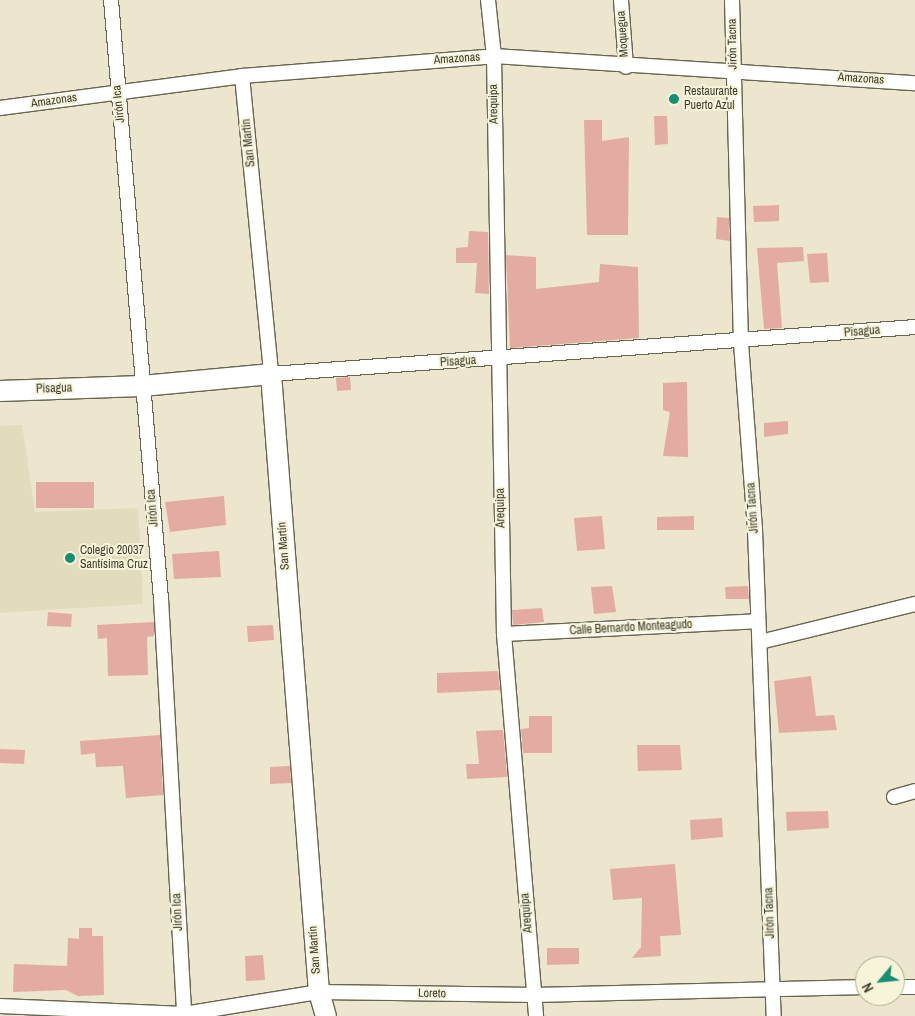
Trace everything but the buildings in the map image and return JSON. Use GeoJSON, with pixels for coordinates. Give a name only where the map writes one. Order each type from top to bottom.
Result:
{"type":"FeatureCollection","features":[{"type":"Feature","properties":{"kind":"street","name":"Jirón Ica"},"geometry":{"type":"LineString","coordinates":[[111,0],[116,92],[129,186],[142,386],[161,599],[184,1015]]}},
{"type":"Feature","properties":{"kind":"street","name":"Arequipa"},"geometry":{"type":"LineString","coordinates":[[488,0],[494,56],[497,360],[504,634],[536,1016]]}},
{"type":"Feature","properties":{"kind":"street","name":"Moquegua"},"geometry":{"type":"LineString","coordinates":[[621,0],[626,67]]}},
{"type":"Feature","properties":{"kind":"street","name":"Jirón Tacna"},"geometry":{"type":"LineString","coordinates":[[732,0],[741,343],[757,621],[760,642],[774,1016]]}},
{"type":"Feature","properties":{"kind":"street","name":"Amazonas"},"geometry":{"type":"LineString","coordinates":[[0,108],[242,76],[494,56],[626,67],[733,70],[915,83]]}},
{"type":"Feature","properties":{"kind":"street","name":"San Martín"},"geometry":{"type":"LineString","coordinates":[[242,76],[271,374],[319,992],[326,1016]]}},
{"type":"Feature","properties":{"kind":"street","name":"Pisagua"},"geometry":{"type":"LineString","coordinates":[[0,392],[142,386],[271,374],[741,343],[915,328]]}},
{"type":"Feature","properties":{"kind":"street"},"geometry":{"type":"LineString","coordinates":[[760,642],[915,604]]}},
{"type":"Feature","properties":{"kind":"street","name":"Calle Bernardo Monteagudo"},"geometry":{"type":"LineString","coordinates":[[504,634],[757,621]]}},
{"type":"Feature","properties":{"kind":"street"},"geometry":{"type":"LineString","coordinates":[[894,797],[915,791]]}},
{"type":"Feature","properties":{"kind":"street","name":"Loreto"},"geometry":{"type":"LineString","coordinates":[[0,1006],[184,1015],[319,992],[534,995],[855,987]]}},
{"type":"Feature","properties":{"kind":"shaded area","name":"Colegio 20037 Santísima Cruz"},"geometry":{"type":"Polygon","coordinates":[[[22,425],[35,512],[138,508],[143,604],[0,613],[0,426],[22,425]]]}},
{"type":"Feature","properties":{"kind":"place","name":"Restaurante Puerto Azul"},"geometry":{"type":"Point","coordinates":[674,99]}},
{"type":"Feature","properties":{"kind":"place","name":"Colegio 20037 Santísima Cruz"},"geometry":{"type":"Point","coordinates":[70,558]}}]}
